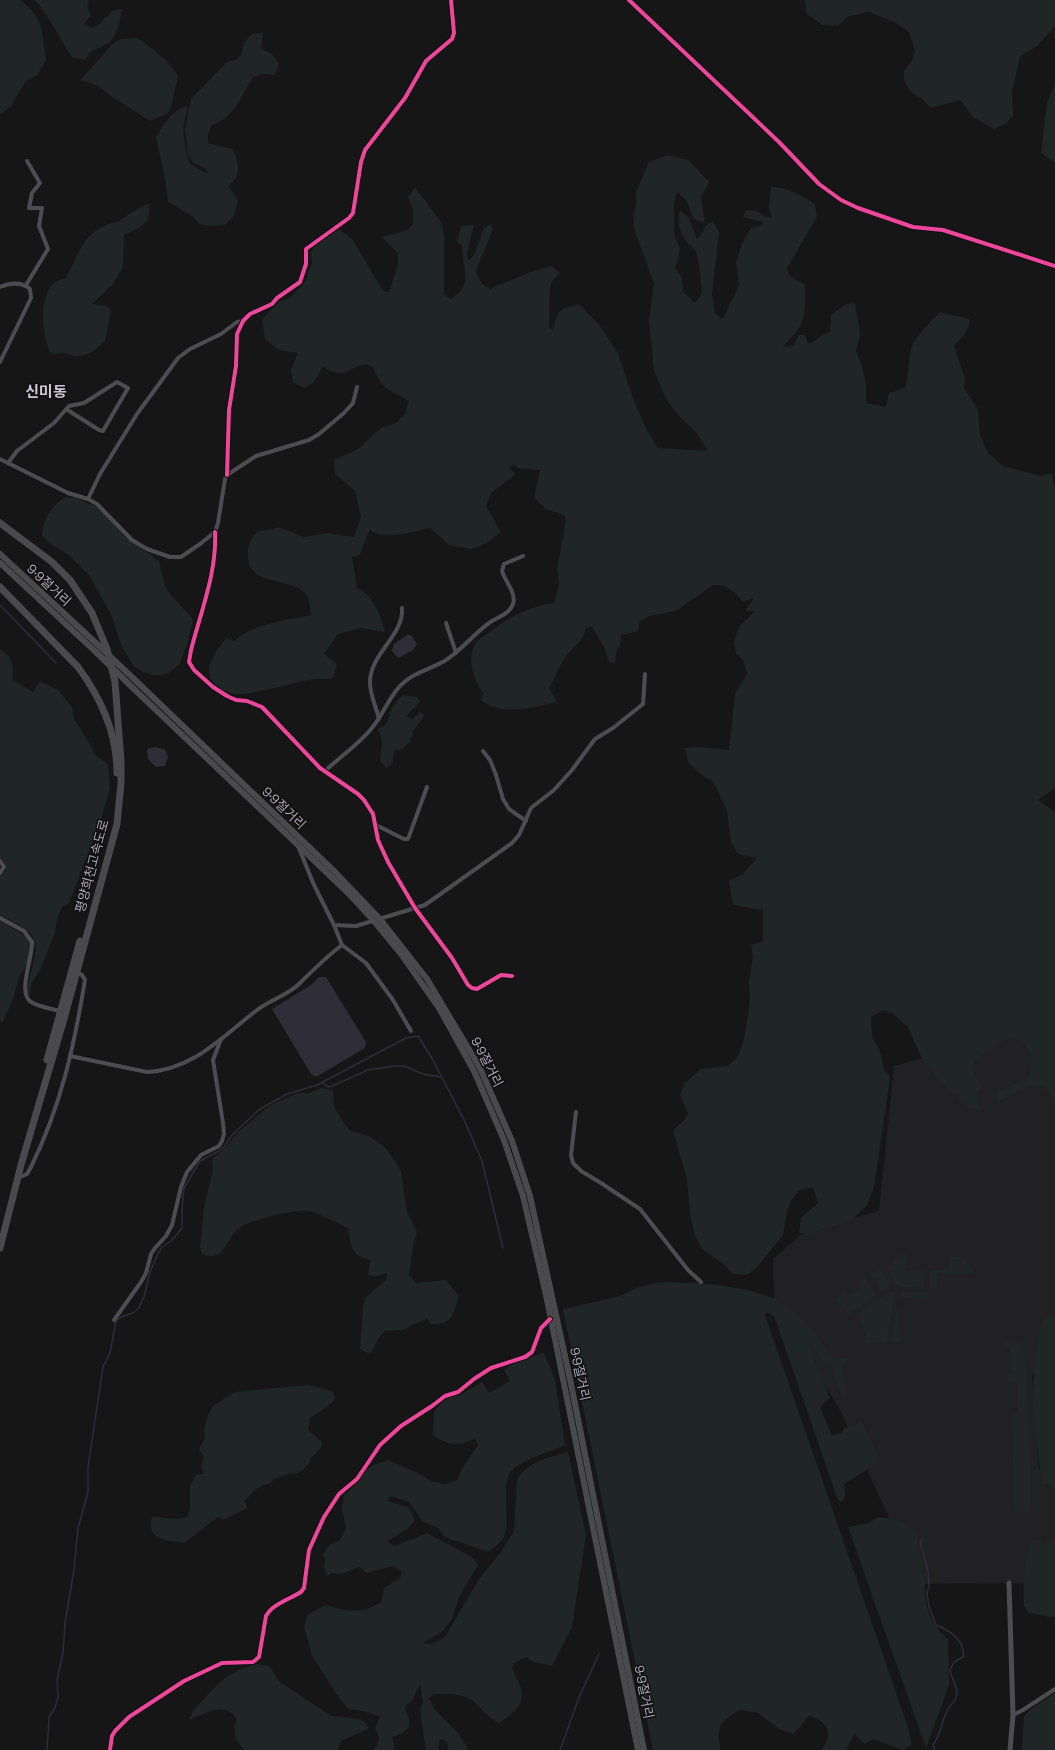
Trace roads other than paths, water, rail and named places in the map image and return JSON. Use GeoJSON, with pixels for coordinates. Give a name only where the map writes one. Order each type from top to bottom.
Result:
{"type":"FeatureCollection","features":[{"type":"Feature","properties":{"kind":"highway","name":"평양희천고속도로"},"geometry":{"type":"LineString","coordinates":[[0,523],[52,562],[70,580],[84,598],[100,630],[107,649],[115,682],[121,783],[117,824],[77,972],[17,1178],[0,1248]]}},
{"type":"Feature","properties":{"kind":"highway","name":"9·9절거리"},"geometry":{"type":"LineString","coordinates":[[0,554],[134,679],[334,871],[380,918],[427,978],[480,1068],[512,1140],[530,1196],[570,1379],[644,1750]]}},
{"type":"Feature","properties":{"kind":"highway","name":"9·9절거리"},"geometry":{"type":"LineString","coordinates":[[0,564],[97,653],[350,895],[401,954],[434,1001],[474,1071],[504,1140],[523,1196],[550,1320],[638,1750]]}},
{"type":"Feature","properties":{"kind":"highway","name":"평양희천고속도로"},"geometry":{"type":"LineString","coordinates":[[0,587],[78,667],[87,679],[108,718],[117,770],[114,823],[109,843],[27,1129],[0,1231]]}},
{"type":"Feature","properties":{"kind":"street"},"geometry":{"type":"LineString","coordinates":[[451,0],[454,33],[452,39],[426,60],[405,98],[366,150],[361,162],[353,213],[349,218],[306,249],[306,264],[300,282],[277,298],[272,304],[250,314],[243,321],[238,334],[236,366],[229,410],[227,475],[215,532],[216,549],[212,573],[189,662],[194,670],[213,687],[227,696],[247,701],[262,707],[320,768],[358,794],[371,809],[376,825],[378,840],[385,855],[415,908],[452,958],[468,985],[477,989],[501,975],[512,976]]}},
{"type":"Feature","properties":{"kind":"street"},"geometry":{"type":"LineString","coordinates":[[629,0],[779,142],[819,184],[841,200],[858,208],[913,227],[943,230],[1055,266]]}},
{"type":"Feature","properties":{"kind":"street"},"geometry":{"type":"LineString","coordinates":[[26,285],[48,249],[39,226],[42,208],[29,208],[32,193],[40,183],[27,161]]}},
{"type":"Feature","properties":{"kind":"street"},"geometry":{"type":"LineString","coordinates":[[0,287],[14,283],[26,285],[31,292],[31,298],[0,362]]}},
{"type":"Feature","properties":{"kind":"street"},"geometry":{"type":"LineString","coordinates":[[88,499],[100,474],[137,414],[178,358],[190,349],[221,334],[237,322],[243,321]]}},
{"type":"Feature","properties":{"kind":"street"},"geometry":{"type":"LineString","coordinates":[[8,463],[17,450],[54,423],[66,409],[72,405],[84,403],[117,382],[128,388],[104,431],[99,430],[66,409]]}},
{"type":"Feature","properties":{"kind":"street"},"geometry":{"type":"LineString","coordinates":[[227,475],[256,456],[309,440],[320,434],[353,403],[357,387]]}},
{"type":"Feature","properties":{"kind":"street"},"geometry":{"type":"LineString","coordinates":[[0,459],[68,493],[88,499],[97,504],[132,540],[147,549],[170,557],[181,556],[215,532]]}},
{"type":"Feature","properties":{"kind":"street"},"geometry":{"type":"LineString","coordinates":[[325,771],[358,744],[379,719],[393,695],[406,681],[412,676],[436,666],[456,652],[487,624],[506,613],[512,607],[514,603],[513,596],[502,571],[504,564],[523,556]]}},
{"type":"Feature","properties":{"kind":"street"},"geometry":{"type":"LineString","coordinates":[[379,719],[370,692],[370,679],[374,663],[398,627],[403,614],[402,608]]}},
{"type":"Feature","properties":{"kind":"street"},"geometry":{"type":"LineString","coordinates":[[446,624],[456,652]]}},
{"type":"Feature","properties":{"kind":"street"},"geometry":{"type":"LineString","coordinates":[[334,925],[356,926],[425,905],[512,843],[519,835],[531,808],[554,790],[572,770],[595,739],[613,728],[643,704],[645,674]]}},
{"type":"Feature","properties":{"kind":"street"},"geometry":{"type":"LineString","coordinates":[[483,751],[496,775],[503,799],[509,809],[526,821]]}},
{"type":"Feature","properties":{"kind":"street"},"geometry":{"type":"LineString","coordinates":[[376,825],[404,839],[408,839],[427,787]]}},
{"type":"Feature","properties":{"kind":"street"},"geometry":{"type":"LineString","coordinates":[[296,842],[342,945],[366,963],[390,994],[411,1031]]}},
{"type":"Feature","properties":{"kind":"street"},"geometry":{"type":"LineString","coordinates":[[0,861],[4,867],[0,873]]}},
{"type":"Feature","properties":{"kind":"street"},"geometry":{"type":"LineString","coordinates":[[0,918],[24,931],[32,942],[31,960],[24,989],[25,995],[31,1002],[61,1011]]}},
{"type":"Feature","properties":{"kind":"street"},"geometry":{"type":"LineString","coordinates":[[70,1056],[131,1070],[157,1071],[193,1059],[221,1039],[259,1008],[299,984],[320,962],[342,945]]}},
{"type":"Feature","properties":{"kind":"street"},"geometry":{"type":"LineString","coordinates":[[17,1178],[27,1174],[41,1147],[61,1095],[85,980],[82,975],[77,972]]}},
{"type":"Feature","properties":{"kind":"street"},"geometry":{"type":"LineString","coordinates":[[114,1320],[141,1282],[154,1248],[166,1236],[172,1225],[181,1187],[187,1172],[201,1155],[219,1146],[222,1141],[224,1134],[223,1123],[213,1060],[221,1039]]}},
{"type":"Feature","properties":{"kind":"street"},"geometry":{"type":"LineString","coordinates":[[576,1112],[571,1155],[573,1164],[581,1171],[640,1209],[688,1270],[701,1282]]}},
{"type":"Feature","properties":{"kind":"street"},"geometry":{"type":"LineString","coordinates":[[110,1750],[112,1736],[129,1717],[184,1681],[222,1662],[250,1662],[260,1657],[266,1616],[274,1607],[301,1592],[304,1588],[309,1550],[324,1517],[339,1494],[357,1479],[380,1445],[401,1426],[445,1396],[458,1392],[474,1378],[491,1368],[532,1352],[541,1328],[550,1320]]}},
{"type":"Feature","properties":{"kind":"street"},"geometry":{"type":"LineString","coordinates":[[1009,1583],[1013,1715],[1010,1750]]}},
{"type":"Feature","properties":{"kind":"street"},"geometry":{"type":"LineString","coordinates":[[1013,1715],[1055,1689]]}},
{"type":"Feature","properties":{"kind":"waterway"},"geometry":{"type":"LineString","coordinates":[[0,605],[56,663]]}},
{"type":"Feature","properties":{"kind":"waterway"},"geometry":{"type":"LineString","coordinates":[[47,1750],[49,1717],[55,1708],[58,1697],[57,1680],[63,1653],[65,1623],[74,1570],[78,1528],[88,1492],[88,1467],[103,1367],[110,1353],[116,1321],[138,1309],[144,1297],[150,1272],[158,1254],[162,1247],[172,1240],[182,1228],[184,1188],[200,1161],[224,1147],[232,1135],[260,1109],[287,1094],[317,1085],[406,1038],[418,1036],[433,1060],[464,1120],[482,1161],[503,1248]]}},
{"type":"Feature","properties":{"kind":"waterway"},"geometry":{"type":"LineString","coordinates":[[322,1083],[329,1087],[368,1070],[394,1066],[404,1066],[423,1074],[441,1077]]}},
{"type":"Feature","properties":{"kind":"waterway"},"geometry":{"type":"LineString","coordinates":[[924,1538],[920,1542],[928,1571],[929,1585],[927,1594],[929,1607],[936,1625],[947,1630],[956,1637],[962,1646],[963,1652],[963,1657],[954,1662],[950,1670],[957,1694],[955,1700],[944,1717],[938,1736],[933,1745],[935,1750]]}},
{"type":"Feature","properties":{"kind":"waterway"},"geometry":{"type":"LineString","coordinates":[[560,1750],[580,1695],[599,1654]]}},
{"type":"Feature","properties":{"kind":"district","name":"신미동"},"geometry":{"type":"Point","coordinates":[46,391]}}]}
